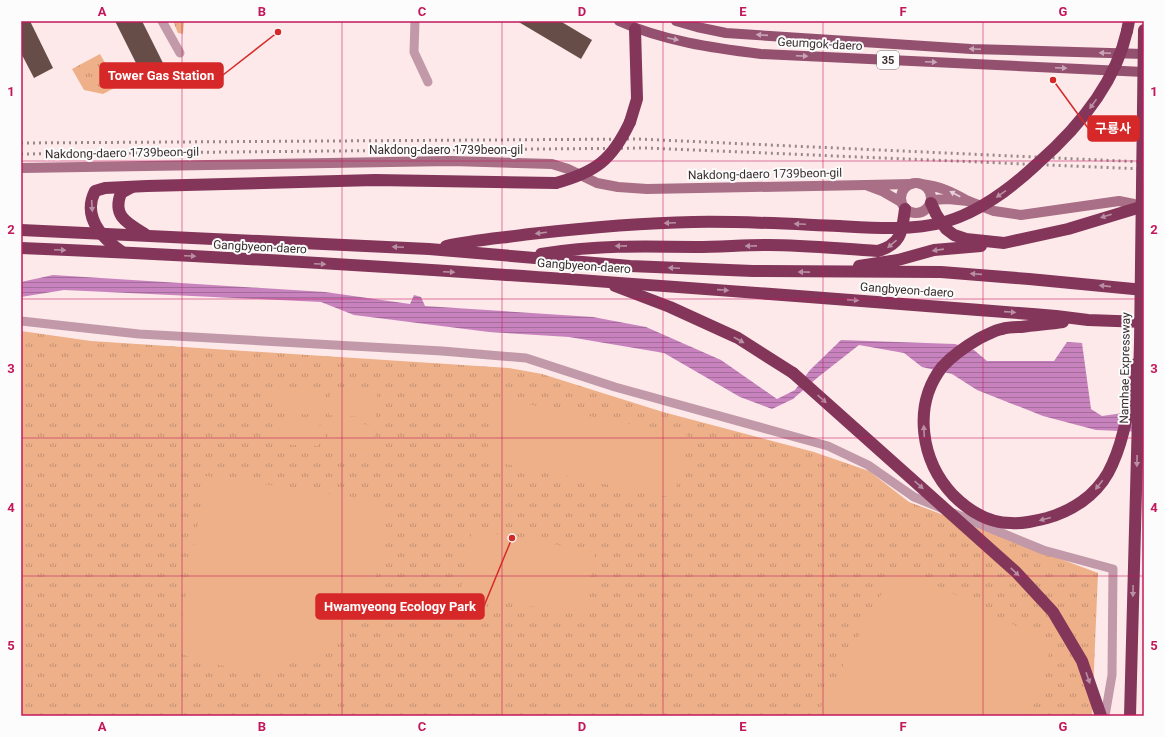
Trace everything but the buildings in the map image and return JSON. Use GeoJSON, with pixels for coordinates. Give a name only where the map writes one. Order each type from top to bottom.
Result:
{"type":"FeatureCollection","features":[{"type":"Feature","properties":{"kind":"highway","name":"Namhae Expressway"},"geometry":{"type":"LineString","coordinates":[[1130,716],[1140,342],[1144,21]]}},
{"type":"Feature","properties":{"kind":"highway"},"geometry":{"type":"LineString","coordinates":[[122,252],[106,241],[99,232],[93,218],[91,209],[92,199],[96,191],[104,188],[375,180],[556,183],[574,178],[592,170],[603,161],[619,143],[630,122],[637,98],[634,25]]}},
{"type":"Feature","properties":{"kind":"highway"},"geometry":{"type":"LineString","coordinates":[[429,249],[478,240],[571,229],[627,225],[715,222],[898,228],[944,222],[963,215],[999,195],[1017,182],[1048,155],[1084,116],[1108,80],[1120,56],[1128,26]]}},
{"type":"Feature","properties":{"kind":"highway"},"geometry":{"type":"LineString","coordinates":[[132,187],[121,193],[118,200],[118,211],[126,222],[146,235]]}},
{"type":"Feature","properties":{"kind":"highway"},"geometry":{"type":"LineString","coordinates":[[931,202],[936,214],[954,235],[966,239],[1004,243]]}},
{"type":"Feature","properties":{"kind":"highway"},"geometry":{"type":"LineString","coordinates":[[526,257],[567,250],[609,246],[698,247],[770,245],[878,251],[888,248],[896,242],[902,232],[903,205]]}},
{"type":"Feature","properties":{"kind":"highway"},"geometry":{"type":"LineString","coordinates":[[826,272],[898,260],[934,250],[1004,243],[1068,229],[1139,205]]}},
{"type":"Feature","properties":{"kind":"highway","name":"Gangbyeon-daero"},"geometry":{"type":"LineString","coordinates":[[21,230],[99,232],[429,249],[630,266],[753,271],[941,272],[1030,278],[1144,290]]}},
{"type":"Feature","properties":{"kind":"highway","name":"Gangbyeon-daero"},"geometry":{"type":"LineString","coordinates":[[21,248],[122,252],[601,281],[1056,316],[1088,320],[1144,322]]}},
{"type":"Feature","properties":{"kind":"highway"},"geometry":{"type":"LineString","coordinates":[[601,281],[670,306],[738,338],[793,372],[1016,572],[1053,612],[1082,661],[1101,716]]}},
{"type":"Feature","properties":{"kind":"highway"},"geometry":{"type":"LineString","coordinates":[[1088,320],[1002,328],[969,344],[956,353],[942,368],[933,383],[927,399],[924,418],[924,432],[927,451],[932,465],[948,490],[959,501],[980,516],[1010,523],[1023,523],[1060,515],[1081,504],[1097,488],[1108,472],[1122,437],[1140,342]]}},
{"type":"Feature","properties":{"kind":"main road","name":"Geumgok-daero"},"geometry":{"type":"LineString","coordinates":[[619,21],[634,25],[670,39],[761,54],[1144,72]]}},
{"type":"Feature","properties":{"kind":"main road","name":"Geumgok-daero"},"geometry":{"type":"LineString","coordinates":[[676,21],[726,33],[971,49],[1144,54]]}},
{"type":"Feature","properties":{"kind":"street"},"geometry":{"type":"LineString","coordinates":[[162,21],[180,53]]}},
{"type":"Feature","properties":{"kind":"street"},"geometry":{"type":"LineString","coordinates":[[415,21],[414,52],[428,82]]}},
{"type":"Feature","properties":{"kind":"street","name":"Nakdong-daero 1739beon-gil"},"geometry":{"type":"LineString","coordinates":[[21,168],[451,161],[552,164],[568,168],[597,183],[618,187],[647,189],[916,184],[936,186],[952,192],[968,201]]}},
{"type":"Feature","properties":{"kind":"street"},"geometry":{"type":"LineString","coordinates":[[866,185],[882,191],[903,205],[910,213],[920,213],[927,209],[931,202],[929,190],[916,184],[903,190],[901,194],[903,205]]}},
{"type":"Feature","properties":{"kind":"street"},"geometry":{"type":"LineString","coordinates":[[931,202],[948,199],[968,201],[994,211],[1021,215],[1119,200],[1139,205]]}},
{"type":"Feature","properties":{"kind":"street"},"geometry":{"type":"LineString","coordinates":[[21,321],[139,334],[442,351],[526,358],[615,387],[828,446],[868,465],[914,497],[1043,550],[1113,569],[1112,675],[1104,716]]}},
{"type":"Feature","properties":{"kind":"green space"},"geometry":{"type":"Polygon","coordinates":[[[173,21],[184,21],[183,34],[178,33],[173,21]]]}},
{"type":"Feature","properties":{"kind":"green space"},"geometry":{"type":"Polygon","coordinates":[[[100,54],[118,86],[103,94],[84,90],[72,69],[100,54]]]}},
{"type":"Feature","properties":{"kind":"green space"},"geometry":{"type":"Polygon","coordinates":[[[21,331],[91,341],[509,368],[542,374],[663,412],[814,452],[869,471],[909,502],[1098,573],[1092,716],[21,716],[21,331]]]}},
{"type":"Feature","properties":{"kind":"green space"},"geometry":{"type":"Polygon","coordinates":[[[276,388],[323,390],[321,415],[275,413],[276,388]]]}},
{"type":"Feature","properties":{"kind":"green space"},"geometry":{"type":"Polygon","coordinates":[[[330,391],[377,393],[376,418],[329,415],[330,391]]]}},
{"type":"Feature","properties":{"kind":"green space"},"geometry":{"type":"Polygon","coordinates":[[[497,398],[687,435],[674,498],[485,460],[497,398]]]}},
{"type":"Feature","properties":{"kind":"green space"},"geometry":{"type":"Polygon","coordinates":[[[273,419],[320,421],[319,446],[272,444],[273,419]]]}},
{"type":"Feature","properties":{"kind":"green space"},"geometry":{"type":"Polygon","coordinates":[[[328,422],[375,425],[374,449],[327,447],[328,422]]]}},
{"type":"Feature","properties":{"kind":"green space"},"geometry":{"type":"Polygon","coordinates":[[[206,476],[381,501],[382,554],[371,595],[348,629],[315,655],[276,668],[235,668],[198,661],[176,651],[206,476]]]}},
{"type":"Feature","properties":{"kind":"green space"},"geometry":{"type":"Polygon","coordinates":[[[472,529],[595,552],[583,616],[460,593],[472,529]]]}},
{"type":"Feature","properties":{"kind":"green space"},"geometry":{"type":"Polygon","coordinates":[[[897,565],[1051,644],[1039,697],[1026,716],[816,716],[897,565]]]}},
{"type":"Feature","properties":{"kind":"shaded area"},"geometry":{"type":"Polygon","coordinates":[[[53,275],[325,292],[410,304],[414,295],[421,297],[425,306],[593,317],[646,327],[721,360],[777,399],[795,390],[810,370],[841,340],[955,344],[974,350],[987,361],[1054,361],[1067,342],[1082,343],[1091,409],[1102,416],[1144,410],[1144,432],[1096,430],[1043,416],[977,390],[952,374],[922,367],[904,353],[859,345],[793,399],[772,409],[740,397],[664,353],[569,337],[489,332],[354,315],[321,302],[64,290],[21,297],[21,282],[53,275]]]}},
{"type":"Feature","properties":{"kind":"railway"},"geometry":{"type":"LineString","coordinates":[[21,143],[638,139],[1144,162]]}},
{"type":"Feature","properties":{"kind":"railway"},"geometry":{"type":"LineString","coordinates":[[21,154],[646,148],[1144,169]]}},
{"type":"Feature","properties":{"kind":"place","name":"Tower Gas Station"},"geometry":{"type":"Point","coordinates":[278,32]}},
{"type":"Feature","properties":{"kind":"place","name":"구룡사"},"geometry":{"type":"Point","coordinates":[1053,80]}},
{"type":"Feature","properties":{"kind":"place","name":"Hwamyeong Ecology Park"},"geometry":{"type":"Point","coordinates":[512,538]}}]}
